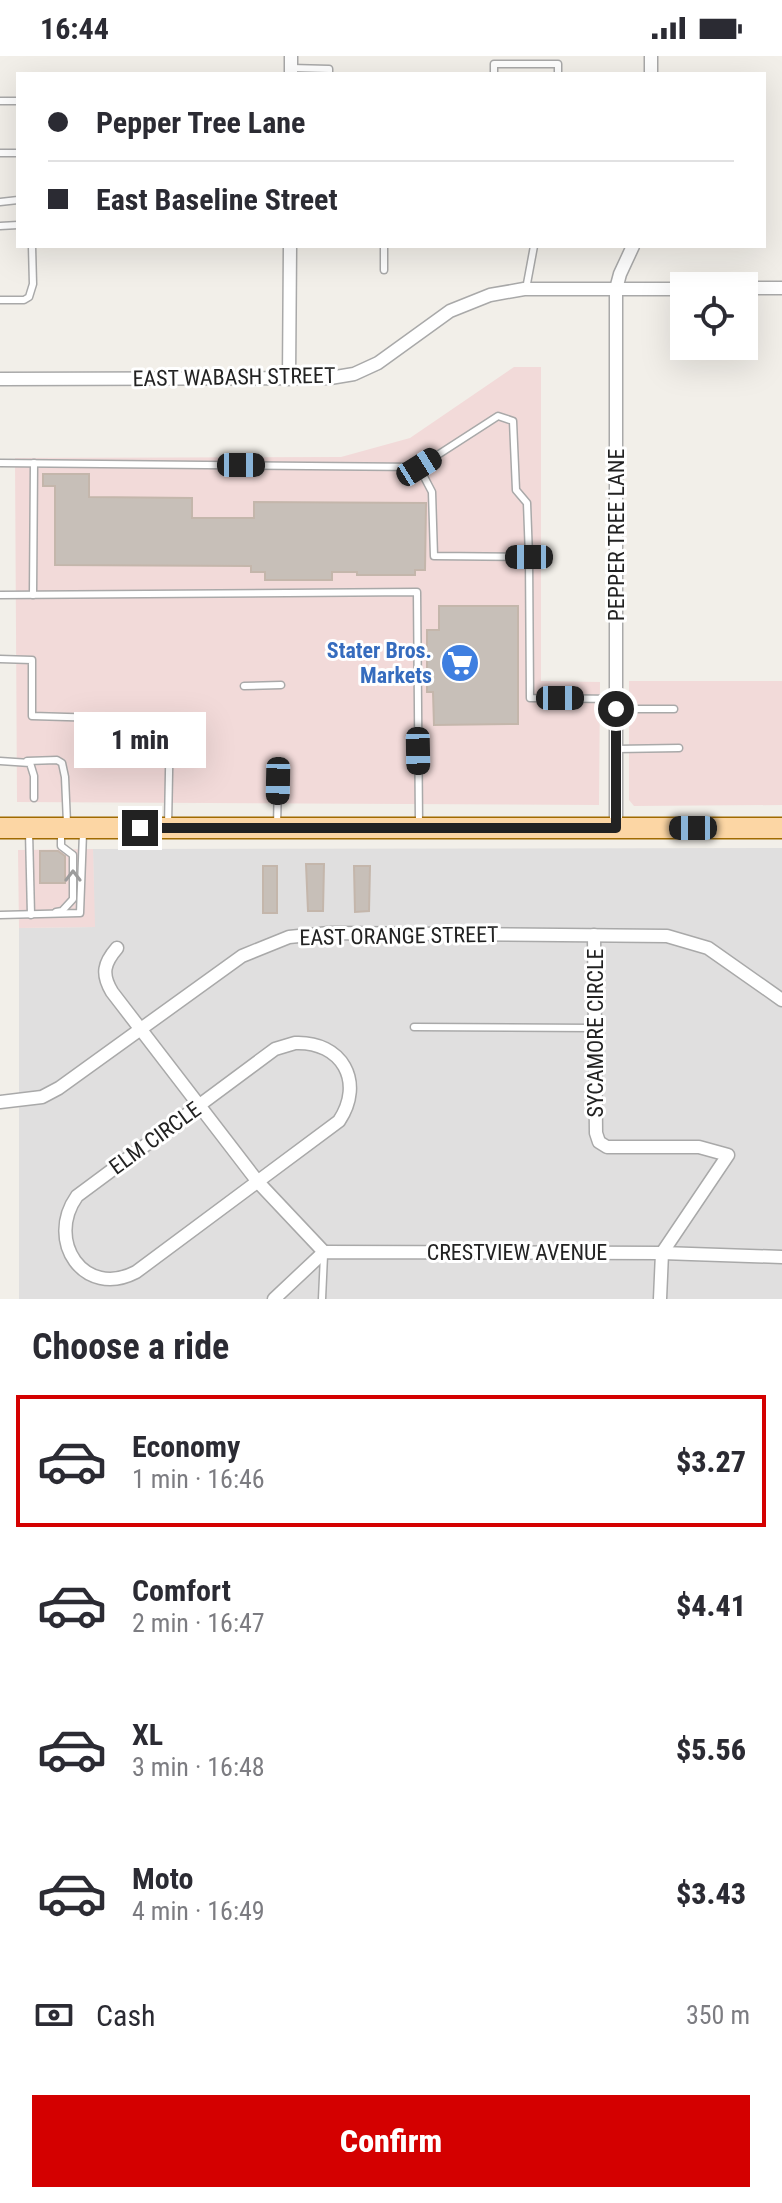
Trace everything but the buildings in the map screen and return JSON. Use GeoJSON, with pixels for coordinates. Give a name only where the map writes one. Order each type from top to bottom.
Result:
{"type":"FeatureCollection","features":[{"type":"Feature","properties":{"kind":"main road"},"geometry":{"type":"LineString","coordinates":[[0,828],[782,828]]}},
{"type":"Feature","properties":{"kind":"street"},"geometry":{"type":"LineString","coordinates":[[289,379],[290,248]]}},
{"type":"Feature","properties":{"kind":"street","name":"PEPPER TREE LANE"},"geometry":{"type":"LineString","coordinates":[[616,828],[616,289],[632,248]]}},
{"type":"Feature","properties":{"kind":"street"},"geometry":{"type":"LineString","coordinates":[[758,288],[782,288]]}},
{"type":"Feature","properties":{"kind":"street","name":"EAST WABASH STREET"},"geometry":{"type":"LineString","coordinates":[[0,379],[330,378],[354,374],[401,348],[450,311],[490,295],[526,289],[670,289]]}},
{"type":"Feature","properties":{"kind":"street","name":"EAST ORANGE STREET"},"geometry":{"type":"LineString","coordinates":[[0,1102],[42,1097],[59,1088],[242,956],[289,937],[329,933],[667,936],[708,948],[782,1000]]}},
{"type":"Feature","properties":{"kind":"street","name":"SYCAMORE CIRCLE"},"geometry":{"type":"LineString","coordinates":[[594,935],[596,1133],[599,1142],[607,1147],[699,1147],[728,1155],[662,1253]]}},
{"type":"Feature","properties":{"kind":"street"},"geometry":{"type":"LineString","coordinates":[[113,953],[104,968],[105,981],[140,1031],[258,1182],[324,1252],[274,1299]]}},
{"type":"Feature","properties":{"kind":"street","name":"ELM CIRCLE"},"geometry":{"type":"LineString","coordinates":[[313,1044],[332,1052],[346,1069],[350,1089],[347,1107],[339,1121],[258,1182],[130,1275],[114,1278],[96,1276],[78,1266],[66,1247],[64,1227],[77,1196],[275,1049],[287,1045],[313,1044]]}},
{"type":"Feature","properties":{"kind":"street","name":"CRESTVIEW AVENUE"},"geometry":{"type":"LineString","coordinates":[[324,1252],[662,1253]]}},
{"type":"Feature","properties":{"kind":"street"},"geometry":{"type":"LineString","coordinates":[[660,1299],[662,1253],[782,1257]]}},
{"type":"Feature","properties":{"kind":"lane"},"geometry":{"type":"LineString","coordinates":[[494,72],[494,64],[558,64],[558,72]]}},
{"type":"Feature","properties":{"kind":"lane"},"geometry":{"type":"LineString","coordinates":[[291,66],[329,69],[329,72]]}},
{"type":"Feature","properties":{"kind":"lane"},"geometry":{"type":"LineString","coordinates":[[0,300],[24,300],[29,297],[33,284],[32,248]]}},
{"type":"Feature","properties":{"kind":"lane"},"geometry":{"type":"LineString","coordinates":[[384,248],[384,270]]}},
{"type":"Feature","properties":{"kind":"lane"},"geometry":{"type":"LineString","coordinates":[[526,289],[534,248]]}},
{"type":"Feature","properties":{"kind":"lane"},"geometry":{"type":"LineString","coordinates":[[0,463],[419,467],[498,416],[513,421],[516,490],[527,503],[530,698],[674,709]]}},
{"type":"Feature","properties":{"kind":"lane"},"geometry":{"type":"LineString","coordinates":[[33,595],[34,463]]}},
{"type":"Feature","properties":{"kind":"lane"},"geometry":{"type":"LineString","coordinates":[[419,467],[432,492],[434,556],[529,557]]}},
{"type":"Feature","properties":{"kind":"lane"},"geometry":{"type":"LineString","coordinates":[[0,595],[417,592],[419,828]]}},
{"type":"Feature","properties":{"kind":"lane"},"geometry":{"type":"LineString","coordinates":[[0,659],[32,660],[32,716],[170,720],[168,828]]}},
{"type":"Feature","properties":{"kind":"lane"},"geometry":{"type":"LineString","coordinates":[[244,686],[281,685]]}},
{"type":"Feature","properties":{"kind":"lane"},"geometry":{"type":"LineString","coordinates":[[616,749],[679,748]]}},
{"type":"Feature","properties":{"kind":"lane"},"geometry":{"type":"LineString","coordinates":[[0,761],[57,760],[62,763],[80,913],[0,915]]}},
{"type":"Feature","properties":{"kind":"lane"},"geometry":{"type":"LineString","coordinates":[[27,761],[33,767],[34,798]]}},
{"type":"Feature","properties":{"kind":"lane"},"geometry":{"type":"LineString","coordinates":[[277,828],[278,781]]}},
{"type":"Feature","properties":{"kind":"lane"},"geometry":{"type":"LineString","coordinates":[[29,828],[31,915]]}},
{"type":"Feature","properties":{"kind":"lane"},"geometry":{"type":"LineString","coordinates":[[48,915],[62,911],[73,899],[73,855],[61,846],[70,828]]}},
{"type":"Feature","properties":{"kind":"lane"},"geometry":{"type":"LineString","coordinates":[[414,1027],[595,1028]]}},
{"type":"Feature","properties":{"kind":"lane"},"geometry":{"type":"LineString","coordinates":[[322,1299],[324,1252]]}},
{"type":"Feature","properties":{"kind":"shaded area"},"geometry":{"type":"Polygon","coordinates":[[[514,367],[541,367],[541,681],[600,682],[599,805],[17,802],[15,458],[341,457],[410,438],[514,367]]]}},
{"type":"Feature","properties":{"kind":"shaded area"},"geometry":{"type":"Polygon","coordinates":[[[629,681],[782,681],[782,805],[634,806],[629,800],[629,681]]]}},
{"type":"Feature","properties":{"kind":"shaded area"},"geometry":{"type":"Polygon","coordinates":[[[782,848],[782,1299],[19,1299],[19,928],[94,927],[93,849],[782,848]]]}},
{"type":"Feature","properties":{"kind":"shaded area"},"geometry":{"type":"Polygon","coordinates":[[[93,849],[95,927],[19,928],[18,850],[93,849]]]}},
{"type":"Feature","properties":{"kind":"place","name":"Stater Bros. Markets"},"geometry":{"type":"Point","coordinates":[460,663]}},
{"type":"Feature","properties":{"kind":"route"},"geometry":{"type":"LineString","coordinates":[[140,828],[616,828],[616,709]]}}]}
